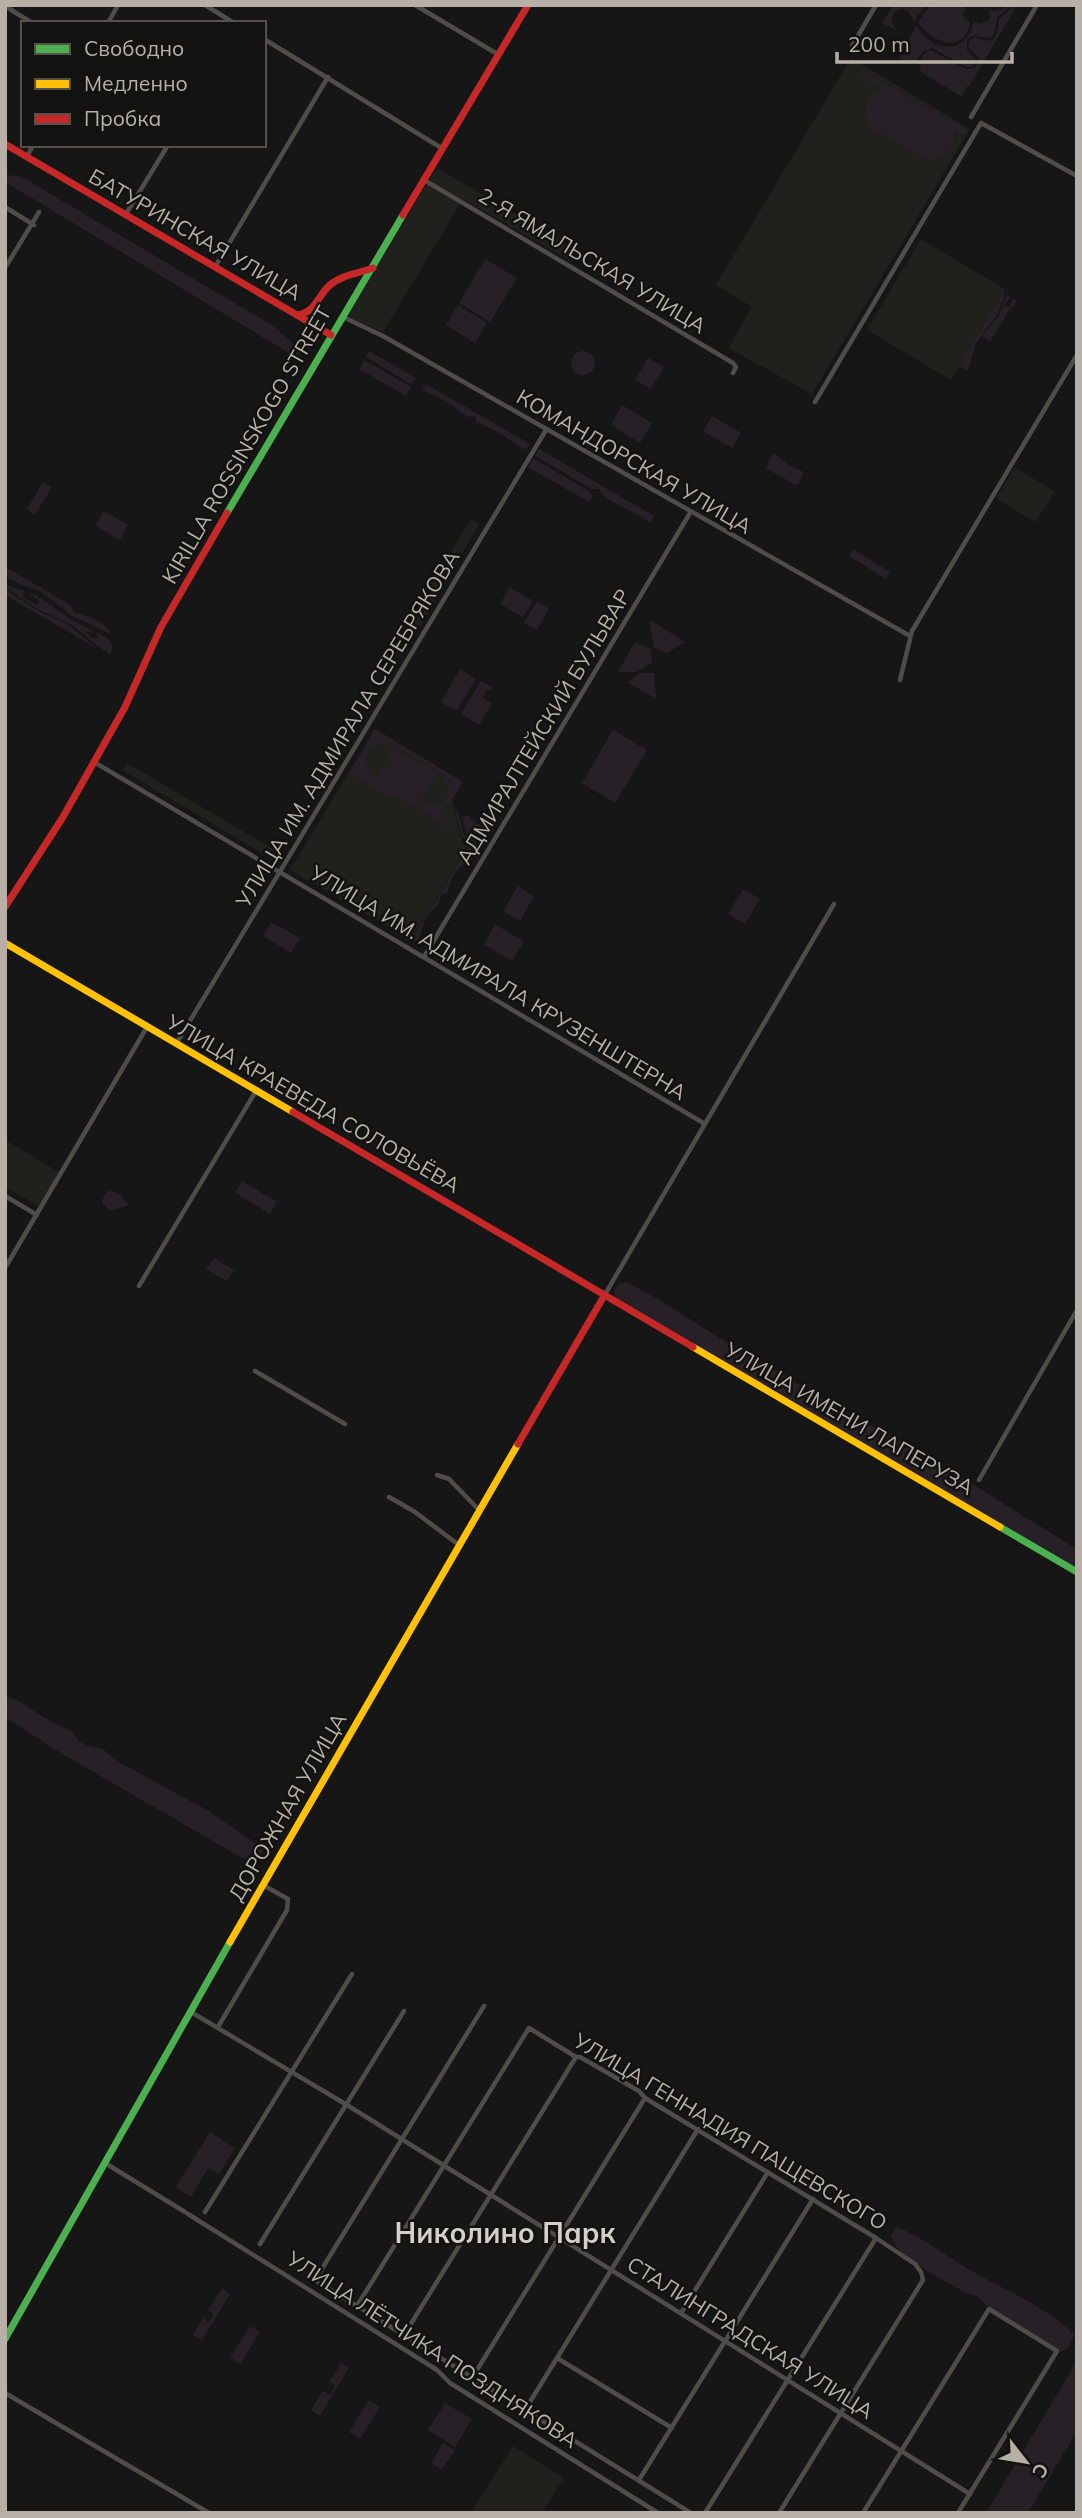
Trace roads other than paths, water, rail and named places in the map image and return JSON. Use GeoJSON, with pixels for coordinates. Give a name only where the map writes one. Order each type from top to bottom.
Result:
{"type":"FeatureCollection","features":[{"type":"Feature","properties":{"kind":"main road","name":"KIRILLA ROSSINSKOGO STREET"},"geometry":{"type":"LineString","coordinates":[[5,907],[63,817],[125,707],[160,627],[528,5]]}},
{"type":"Feature","properties":{"kind":"main road","name":"БАТУРИНСКАЯ УЛИЦА"},"geometry":{"type":"LineString","coordinates":[[5,144],[331,335]]}},
{"type":"Feature","properties":{"kind":"main road"},"geometry":{"type":"LineString","coordinates":[[297,315],[307,314],[312,310],[331,284],[373,268]]}},
{"type":"Feature","properties":{"kind":"main road","name":"УЛИЦА КРАЕВЕДА СОЛОВЬЁВА"},"geometry":{"type":"LineString","coordinates":[[5,943],[604,1296]]}},
{"type":"Feature","properties":{"kind":"main road","name":"ДОРОЖНАЯ УЛИЦА"},"geometry":{"type":"LineString","coordinates":[[5,2339],[263,1885],[604,1296]]}},
{"type":"Feature","properties":{"kind":"main road","name":"УЛИЦА ИМЕНИ ЛАПЕРУЗА"},"geometry":{"type":"LineString","coordinates":[[604,1296],[1076,1570]]}},
{"type":"Feature","properties":{"kind":"street"},"geometry":{"type":"LineString","coordinates":[[109,21],[118,5]]}},
{"type":"Feature","properties":{"kind":"street"},"geometry":{"type":"LineString","coordinates":[[205,5],[231,21]]}},
{"type":"Feature","properties":{"kind":"street"},"geometry":{"type":"LineString","coordinates":[[415,5],[499,55]]}},
{"type":"Feature","properties":{"kind":"street"},"geometry":{"type":"LineString","coordinates":[[852,46],[876,5]]}},
{"type":"Feature","properties":{"kind":"street"},"geometry":{"type":"LineString","coordinates":[[971,117],[1037,5]]}},
{"type":"Feature","properties":{"kind":"street"},"geometry":{"type":"LineString","coordinates":[[5,6],[30,21]]}},
{"type":"Feature","properties":{"kind":"street"},"geometry":{"type":"LineString","coordinates":[[266,40],[443,149]]}},
{"type":"Feature","properties":{"kind":"street"},"geometry":{"type":"LineString","coordinates":[[215,267],[328,77]]}},
{"type":"Feature","properties":{"kind":"street"},"geometry":{"type":"LineString","coordinates":[[815,401],[981,123],[1077,176]]}},
{"type":"Feature","properties":{"kind":"street"},"geometry":{"type":"LineString","coordinates":[[27,157],[32,147]]}},
{"type":"Feature","properties":{"kind":"street"},"geometry":{"type":"LineString","coordinates":[[126,214],[167,147]]}},
{"type":"Feature","properties":{"kind":"street","name":"2-Я ЯМАЛЬСКАЯ УЛИЦА"},"geometry":{"type":"LineString","coordinates":[[424,180],[733,363],[736,367],[733,373]]}},
{"type":"Feature","properties":{"kind":"street"},"geometry":{"type":"LineString","coordinates":[[5,207],[33,224]]}},
{"type":"Feature","properties":{"kind":"street"},"geometry":{"type":"LineString","coordinates":[[5,268],[8,259],[39,212]]}},
{"type":"Feature","properties":{"kind":"street","name":"КОМАНДОРСКАЯ УЛИЦА"},"geometry":{"type":"LineString","coordinates":[[343,317],[383,336],[909,636]]}},
{"type":"Feature","properties":{"kind":"street"},"geometry":{"type":"LineString","coordinates":[[900,680],[909,636],[1077,355]]}},
{"type":"Feature","properties":{"kind":"street","name":"УЛИЦА ИМ. АДМИРАЛА СЕРЕБРЯКОВА"},"geometry":{"type":"LineString","coordinates":[[176,1044],[546,430]]}},
{"type":"Feature","properties":{"kind":"street","name":"АДМИРАЛТЕЙСКИЙ БУЛЬВАР"},"geometry":{"type":"LineString","coordinates":[[424,957],[691,513]]}},
{"type":"Feature","properties":{"kind":"street","name":"УЛИЦА ИМ. АДМИРАЛА КРУЗЕНШТЕРНА"},"geometry":{"type":"LineString","coordinates":[[94,762],[705,1124]]}},
{"type":"Feature","properties":{"kind":"street"},"geometry":{"type":"LineString","coordinates":[[604,1296],[834,904]]}},
{"type":"Feature","properties":{"kind":"street"},"geometry":{"type":"LineString","coordinates":[[5,1268],[147,1027]]}},
{"type":"Feature","properties":{"kind":"street"},"geometry":{"type":"LineString","coordinates":[[139,1286],[256,1091]]}},
{"type":"Feature","properties":{"kind":"street"},"geometry":{"type":"LineString","coordinates":[[5,1196],[37,1215]]}},
{"type":"Feature","properties":{"kind":"street"},"geometry":{"type":"LineString","coordinates":[[979,1480],[1077,1310]]}},
{"type":"Feature","properties":{"kind":"street"},"geometry":{"type":"LineString","coordinates":[[255,1371],[345,1424]]}},
{"type":"Feature","properties":{"kind":"street"},"geometry":{"type":"LineString","coordinates":[[437,1475],[449,1479],[480,1511]]}},
{"type":"Feature","properties":{"kind":"street"},"geometry":{"type":"LineString","coordinates":[[389,1497],[415,1512],[460,1545]]}},
{"type":"Feature","properties":{"kind":"street"},"geometry":{"type":"LineString","coordinates":[[218,2027],[287,1910],[288,1899],[263,1885]]}},
{"type":"Feature","properties":{"kind":"street"},"geometry":{"type":"LineString","coordinates":[[205,2212],[352,1974]]}},
{"type":"Feature","properties":{"kind":"street"},"geometry":{"type":"LineString","coordinates":[[402,2140],[484,2007]]}},
{"type":"Feature","properties":{"kind":"street"},"geometry":{"type":"LineString","coordinates":[[260,2244],[404,2011]]}},
{"type":"Feature","properties":{"kind":"street","name":"СТАЛИНГРАДСКАЯ УЛИЦА"},"geometry":{"type":"LineString","coordinates":[[191,2012],[444,2165],[970,2494]]}},
{"type":"Feature","properties":{"kind":"street","name":"УЛИЦА ГЕННАДИЯ ПАЩЕВСКОГО"},"geometry":{"type":"LineString","coordinates":[[444,2165],[529,2028],[639,2091],[645,2098],[876,2238],[915,2264],[923,2280],[841,2413]]}},
{"type":"Feature","properties":{"kind":"street"},"geometry":{"type":"LineString","coordinates":[[404,2335],[576,2057]]}},
{"type":"Feature","properties":{"kind":"street"},"geometry":{"type":"LineString","coordinates":[[472,2378],[645,2098]]}},
{"type":"Feature","properties":{"kind":"street"},"geometry":{"type":"LineString","coordinates":[[525,2410],[698,2129]]}},
{"type":"Feature","properties":{"kind":"street","name":"УЛИЦА ЛЁТЧИКА ПОЗДНЯКОВА"},"geometry":{"type":"LineString","coordinates":[[402,2140],[315,2280],[691,2513]]}},
{"type":"Feature","properties":{"kind":"street","name":"УЛИЦА ЛЁТЧИКА ПОЗДНЯКОВА"},"geometry":{"type":"LineString","coordinates":[[105,2163],[437,2370],[450,2383],[658,2513]]}},
{"type":"Feature","properties":{"kind":"street"},"geometry":{"type":"LineString","coordinates":[[357,2306],[444,2165]]}},
{"type":"Feature","properties":{"kind":"street"},"geometry":{"type":"LineString","coordinates":[[681,2313],[768,2172]]}},
{"type":"Feature","properties":{"kind":"street"},"geometry":{"type":"LineString","coordinates":[[639,2480],[813,2199]]}},
{"type":"Feature","properties":{"kind":"street"},"geometry":{"type":"LineString","coordinates":[[705,2513],[876,2238]]}},
{"type":"Feature","properties":{"kind":"street"},"geometry":{"type":"LineString","coordinates":[[863,2513],[989,2309],[1057,2351],[958,2513]]}},
{"type":"Feature","properties":{"kind":"street"},"geometry":{"type":"LineString","coordinates":[[557,2358],[672,2428]]}},
{"type":"Feature","properties":{"kind":"street"},"geometry":{"type":"LineString","coordinates":[[5,2393],[209,2513]]}},
{"type":"Feature","properties":{"kind":"street"},"geometry":{"type":"LineString","coordinates":[[779,2513],[841,2413]]}},
{"type":"Feature","properties":{"kind":"district","name":"Николино Парк"},"geometry":{"type":"Point","coordinates":[505,2233]}}]}
